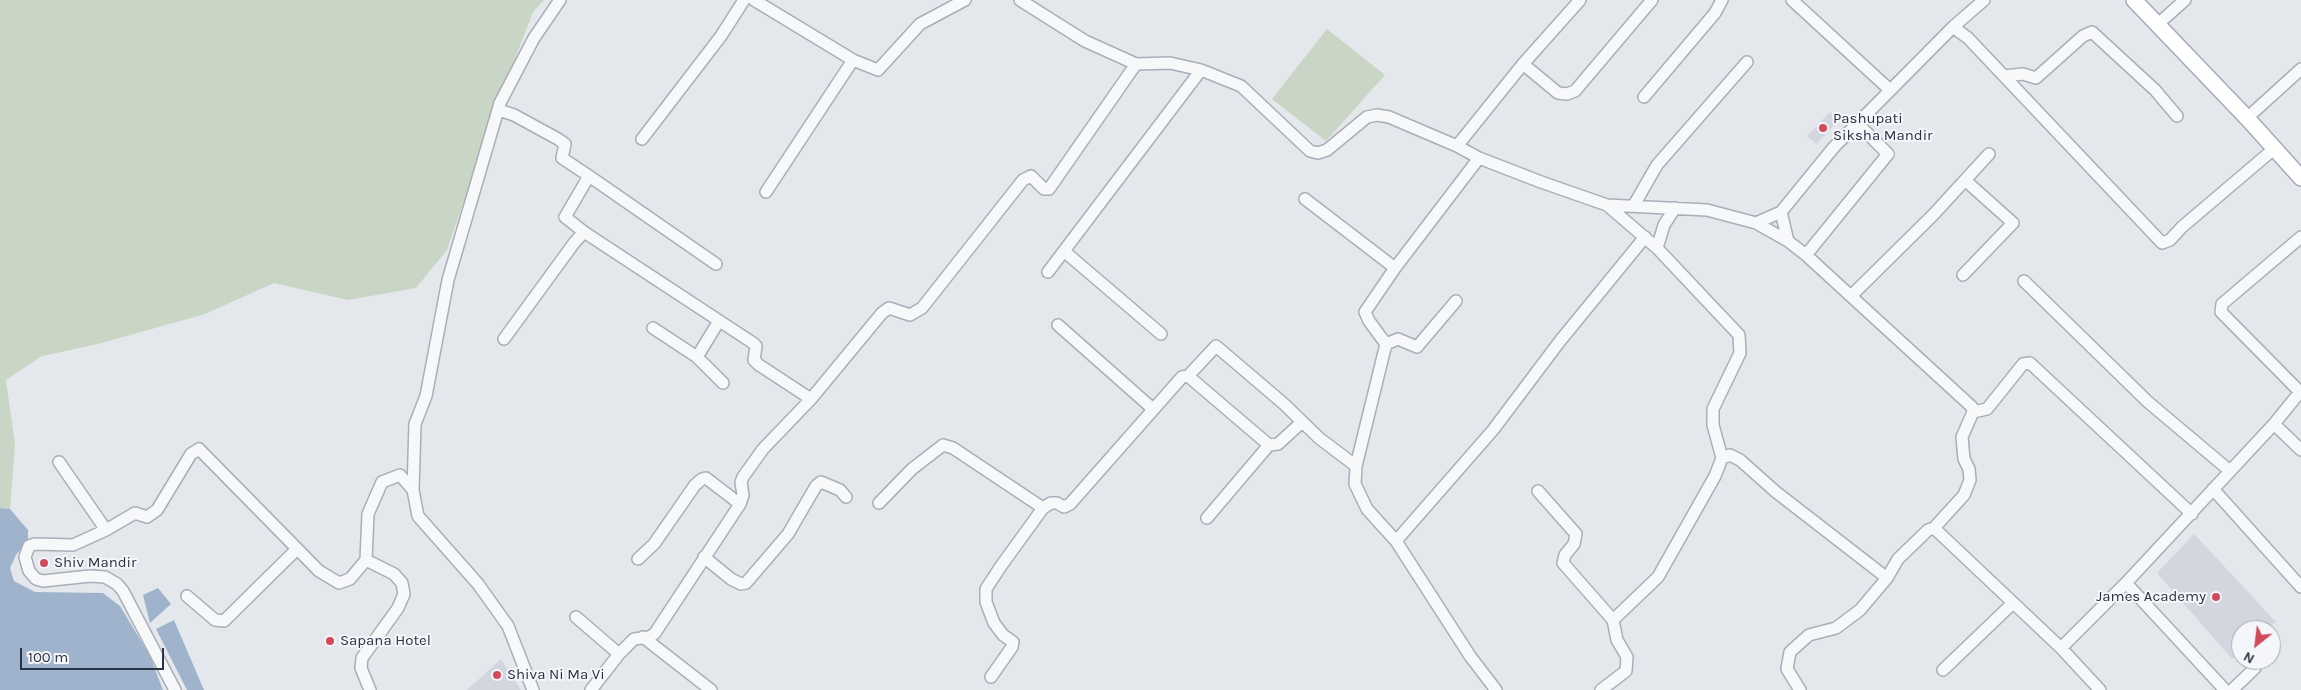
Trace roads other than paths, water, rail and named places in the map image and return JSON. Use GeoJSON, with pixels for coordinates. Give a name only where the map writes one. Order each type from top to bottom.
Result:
{"type":"FeatureCollection","features":[{"type":"Feature","properties":{"kind":"main road"},"geometry":{"type":"LineString","coordinates":[[2134,0],[2247,118],[2301,178]]}},
{"type":"Feature","properties":{"kind":"street"},"geometry":{"type":"LineString","coordinates":[[533,690],[508,626],[478,584],[418,516],[413,490],[415,424],[426,396],[448,280],[500,103],[534,38],[560,0]]}},
{"type":"Feature","properties":{"kind":"street"},"geometry":{"type":"LineString","coordinates":[[642,139],[720,36],[744,0]]}},
{"type":"Feature","properties":{"kind":"street"},"geometry":{"type":"LineString","coordinates":[[754,0],[853,60],[878,70],[920,24],[965,0]]}},
{"type":"Feature","properties":{"kind":"street"},"geometry":{"type":"LineString","coordinates":[[1020,0],[1085,41],[1136,64],[1170,63],[1202,70],[1241,86],[1310,151],[1318,153],[1327,150],[1367,117],[1377,115],[1389,117],[1457,146],[1479,158],[1541,182],[1607,204],[1707,210],[1756,223],[1788,241],[1806,255],[1958,393],[1972,407],[1973,412],[1962,437],[1964,459],[1969,469],[1970,480],[1964,495],[1934,528],[1928,530],[1903,554],[1887,578],[1854,614],[1836,628],[1809,635],[1790,652],[1787,669],[1800,690]]}},
{"type":"Feature","properties":{"kind":"street"},"geometry":{"type":"LineString","coordinates":[[1457,146],[1522,64],[1580,0]]}},
{"type":"Feature","properties":{"kind":"street"},"geometry":{"type":"LineString","coordinates":[[1522,64],[1558,93],[1567,94],[1575,91],[1652,0]]}},
{"type":"Feature","properties":{"kind":"street"},"geometry":{"type":"LineString","coordinates":[[1644,97],[1715,13],[1722,0]]}},
{"type":"Feature","properties":{"kind":"street"},"geometry":{"type":"LineString","coordinates":[[1792,0],[1890,90]]}},
{"type":"Feature","properties":{"kind":"street"},"geometry":{"type":"LineString","coordinates":[[1756,223],[1780,212],[1834,147],[1953,27],[1984,0]]}},
{"type":"Feature","properties":{"kind":"street"},"geometry":{"type":"LineString","coordinates":[[2158,24],[2185,0]]}},
{"type":"Feature","properties":{"kind":"street"},"geometry":{"type":"LineString","coordinates":[[1953,27],[1968,38],[2162,243],[2170,240],[2182,227],[2275,148]]}},
{"type":"Feature","properties":{"kind":"street"},"geometry":{"type":"LineString","coordinates":[[2004,76],[2023,74],[2036,78],[2084,36],[2092,32],[2155,90],[2177,116]]}},
{"type":"Feature","properties":{"kind":"street"},"geometry":{"type":"LineString","coordinates":[[766,192],[853,60]]}},
{"type":"Feature","properties":{"kind":"street"},"geometry":{"type":"LineString","coordinates":[[1634,205],[1657,165],[1747,62]]}},
{"type":"Feature","properties":{"kind":"street"},"geometry":{"type":"LineString","coordinates":[[591,690],[619,654],[636,637],[650,637],[654,633],[740,504],[743,495],[741,482],[743,477],[762,449],[811,399],[882,313],[889,308],[910,316],[922,308],[1023,180],[1031,176],[1044,189],[1049,189],[1136,64]]}},
{"type":"Feature","properties":{"kind":"street"},"geometry":{"type":"LineString","coordinates":[[2247,118],[2301,69]]}},
{"type":"Feature","properties":{"kind":"street"},"geometry":{"type":"LineString","coordinates":[[1048,272],[1202,70]]}},
{"type":"Feature","properties":{"kind":"street"},"geometry":{"type":"LineString","coordinates":[[499,110],[514,115],[558,139],[565,144],[562,158],[716,264]]}},
{"type":"Feature","properties":{"kind":"street"},"geometry":{"type":"LineString","coordinates":[[1806,255],[1888,154],[1858,124]]}},
{"type":"Feature","properties":{"kind":"street"},"geometry":{"type":"LineString","coordinates":[[1851,296],[1887,262],[1990,154]]}},
{"type":"Feature","properties":{"kind":"street"},"geometry":{"type":"LineString","coordinates":[[1386,344],[1368,321],[1365,312],[1394,268],[1479,158]]}},
{"type":"Feature","properties":{"kind":"street"},"geometry":{"type":"LineString","coordinates":[[589,176],[565,217],[584,232],[753,343],[756,346],[754,360],[759,365],[811,399]]}},
{"type":"Feature","properties":{"kind":"street"},"geometry":{"type":"LineString","coordinates":[[1964,275],[2013,224],[1966,180]]}},
{"type":"Feature","properties":{"kind":"street"},"geometry":{"type":"LineString","coordinates":[[1305,198],[1394,268]]}},
{"type":"Feature","properties":{"kind":"street"},"geometry":{"type":"LineString","coordinates":[[1607,204],[1657,248],[1739,336],[1740,353],[1713,409],[1713,425],[1722,458],[1715,476],[1658,577],[1613,620]]}},
{"type":"Feature","properties":{"kind":"street"},"geometry":{"type":"LineString","coordinates":[[1657,248],[1664,225],[1675,208]]}},
{"type":"Feature","properties":{"kind":"street"},"geometry":{"type":"LineString","coordinates":[[1780,212],[1788,241]]}},
{"type":"Feature","properties":{"kind":"street"},"geometry":{"type":"LineString","coordinates":[[504,339],[584,232]]}},
{"type":"Feature","properties":{"kind":"street"},"geometry":{"type":"LineString","coordinates":[[1396,541],[1494,430],[1560,341],[1645,237]]}},
{"type":"Feature","properties":{"kind":"street"},"geometry":{"type":"LineString","coordinates":[[2061,648],[2192,514],[2274,424],[2300,392],[2221,312],[2222,304],[2301,237]]}},
{"type":"Feature","properties":{"kind":"street"},"geometry":{"type":"LineString","coordinates":[[1065,252],[1161,334]]}},
{"type":"Feature","properties":{"kind":"street"},"geometry":{"type":"LineString","coordinates":[[2024,281],[2148,402],[2230,471]]}},
{"type":"Feature","properties":{"kind":"street"},"geometry":{"type":"LineString","coordinates":[[1386,344],[1398,339],[1416,346],[1456,301]]}},
{"type":"Feature","properties":{"kind":"street"},"geometry":{"type":"LineString","coordinates":[[697,357],[720,321]]}},
{"type":"Feature","properties":{"kind":"street"},"geometry":{"type":"LineString","coordinates":[[1058,325],[1153,409]]}},
{"type":"Feature","properties":{"kind":"street"},"geometry":{"type":"LineString","coordinates":[[653,328],[697,357],[723,383]]}},
{"type":"Feature","properties":{"kind":"street"},"geometry":{"type":"LineString","coordinates":[[1386,344],[1356,466],[1355,484],[1367,509],[1396,541],[1470,656],[1496,690]]}},
{"type":"Feature","properties":{"kind":"street"},"geometry":{"type":"LineString","coordinates":[[991,678],[1012,647],[1013,642],[1003,635],[994,624],[986,602],[986,589],[1043,508],[1051,503],[1057,503],[1064,507],[1070,504],[1182,377],[1188,376],[1216,346],[1302,422],[1356,466]]}},
{"type":"Feature","properties":{"kind":"street"},"geometry":{"type":"LineString","coordinates":[[1973,412],[1987,409],[2023,364],[2030,363],[2192,514]]}},
{"type":"Feature","properties":{"kind":"street"},"geometry":{"type":"LineString","coordinates":[[1188,376],[1269,445]]}},
{"type":"Feature","properties":{"kind":"street"},"geometry":{"type":"LineString","coordinates":[[1207,518],[1269,445],[1278,444],[1302,422]]}},
{"type":"Feature","properties":{"kind":"street"},"geometry":{"type":"LineString","coordinates":[[2274,424],[2301,450]]}},
{"type":"Feature","properties":{"kind":"street"},"geometry":{"type":"LineString","coordinates":[[879,503],[912,469],[943,445],[953,448],[1043,508]]}},
{"type":"Feature","properties":{"kind":"street"},"geometry":{"type":"LineString","coordinates":[[175,690],[128,599],[117,584],[105,577],[90,576],[43,581],[36,579],[29,571],[25,557],[29,546],[35,544],[73,545],[106,530],[135,513],[147,518],[157,510],[191,454],[199,449],[319,571],[338,583],[350,579],[366,560],[368,514],[382,482],[400,474],[413,490]]}},
{"type":"Feature","properties":{"kind":"street"},"geometry":{"type":"LineString","coordinates":[[1722,458],[1730,455],[1740,460],[1776,492],[1887,578]]}},
{"type":"Feature","properties":{"kind":"street"},"geometry":{"type":"LineString","coordinates":[[59,462],[106,530]]}},
{"type":"Feature","properties":{"kind":"street"},"geometry":{"type":"LineString","coordinates":[[638,559],[654,544],[695,485],[702,479],[706,478],[740,504]]}},
{"type":"Feature","properties":{"kind":"street"},"geometry":{"type":"LineString","coordinates":[[704,557],[731,579],[741,584],[746,582],[788,534],[816,486],[821,482],[840,490],[846,497]]}},
{"type":"Feature","properties":{"kind":"street"},"geometry":{"type":"LineString","coordinates":[[2213,489],[2301,587]]}},
{"type":"Feature","properties":{"kind":"street"},"geometry":{"type":"LineString","coordinates":[[1538,491],[1576,534],[1574,544],[1565,555],[1563,563],[1613,620],[1617,640],[1627,657],[1626,671],[1601,690]]}},
{"type":"Feature","properties":{"kind":"street"},"geometry":{"type":"LineString","coordinates":[[1934,528],[2061,648],[2100,690]]}},
{"type":"Feature","properties":{"kind":"street"},"geometry":{"type":"LineString","coordinates":[[187,596],[215,620],[224,621],[298,549]]}},
{"type":"Feature","properties":{"kind":"street"},"geometry":{"type":"LineString","coordinates":[[366,560],[394,574],[402,583],[404,594],[398,608],[362,658],[361,668],[370,690]]}},
{"type":"Feature","properties":{"kind":"street"},"geometry":{"type":"LineString","coordinates":[[2126,582],[2224,690]]}},
{"type":"Feature","properties":{"kind":"street"},"geometry":{"type":"LineString","coordinates":[[1943,670],[2013,602]]}},
{"type":"Feature","properties":{"kind":"street"},"geometry":{"type":"LineString","coordinates":[[576,617],[619,654]]}},
{"type":"Feature","properties":{"kind":"street"},"geometry":{"type":"LineString","coordinates":[[643,637],[711,690]]}},
{"type":"Feature","properties":{"kind":"street"},"geometry":{"type":"LineString","coordinates":[[2232,690],[2253,670]]}},
{"type":"Feature","properties":{"kind":"water"},"geometry":{"type":"Polygon","coordinates":[[[0,508],[10,509],[28,530],[28,541],[16,555],[10,568],[14,581],[35,592],[103,593],[120,606],[150,656],[163,690],[0,690],[0,508]]]}},
{"type":"Feature","properties":{"kind":"water"},"geometry":{"type":"Polygon","coordinates":[[[158,588],[171,604],[150,623],[143,595],[158,588]]]}},
{"type":"Feature","properties":{"kind":"water"},"geometry":{"type":"Polygon","coordinates":[[[174,620],[204,690],[187,690],[156,629],[174,620]]]}},
{"type":"Feature","properties":{"kind":"place","name":"Pashupati Siksha Mandir"},"geometry":{"type":"Point","coordinates":[1823,128]}},
{"type":"Feature","properties":{"kind":"place","name":"Shiv Mandir"},"geometry":{"type":"Point","coordinates":[44,563]}},
{"type":"Feature","properties":{"kind":"place","name":"James Academy"},"geometry":{"type":"Point","coordinates":[2216,597]}},
{"type":"Feature","properties":{"kind":"place","name":"Sapana Hotel"},"geometry":{"type":"Point","coordinates":[330,641]}},
{"type":"Feature","properties":{"kind":"place","name":"Shiva Ni Ma Vi"},"geometry":{"type":"Point","coordinates":[497,675]}}]}
